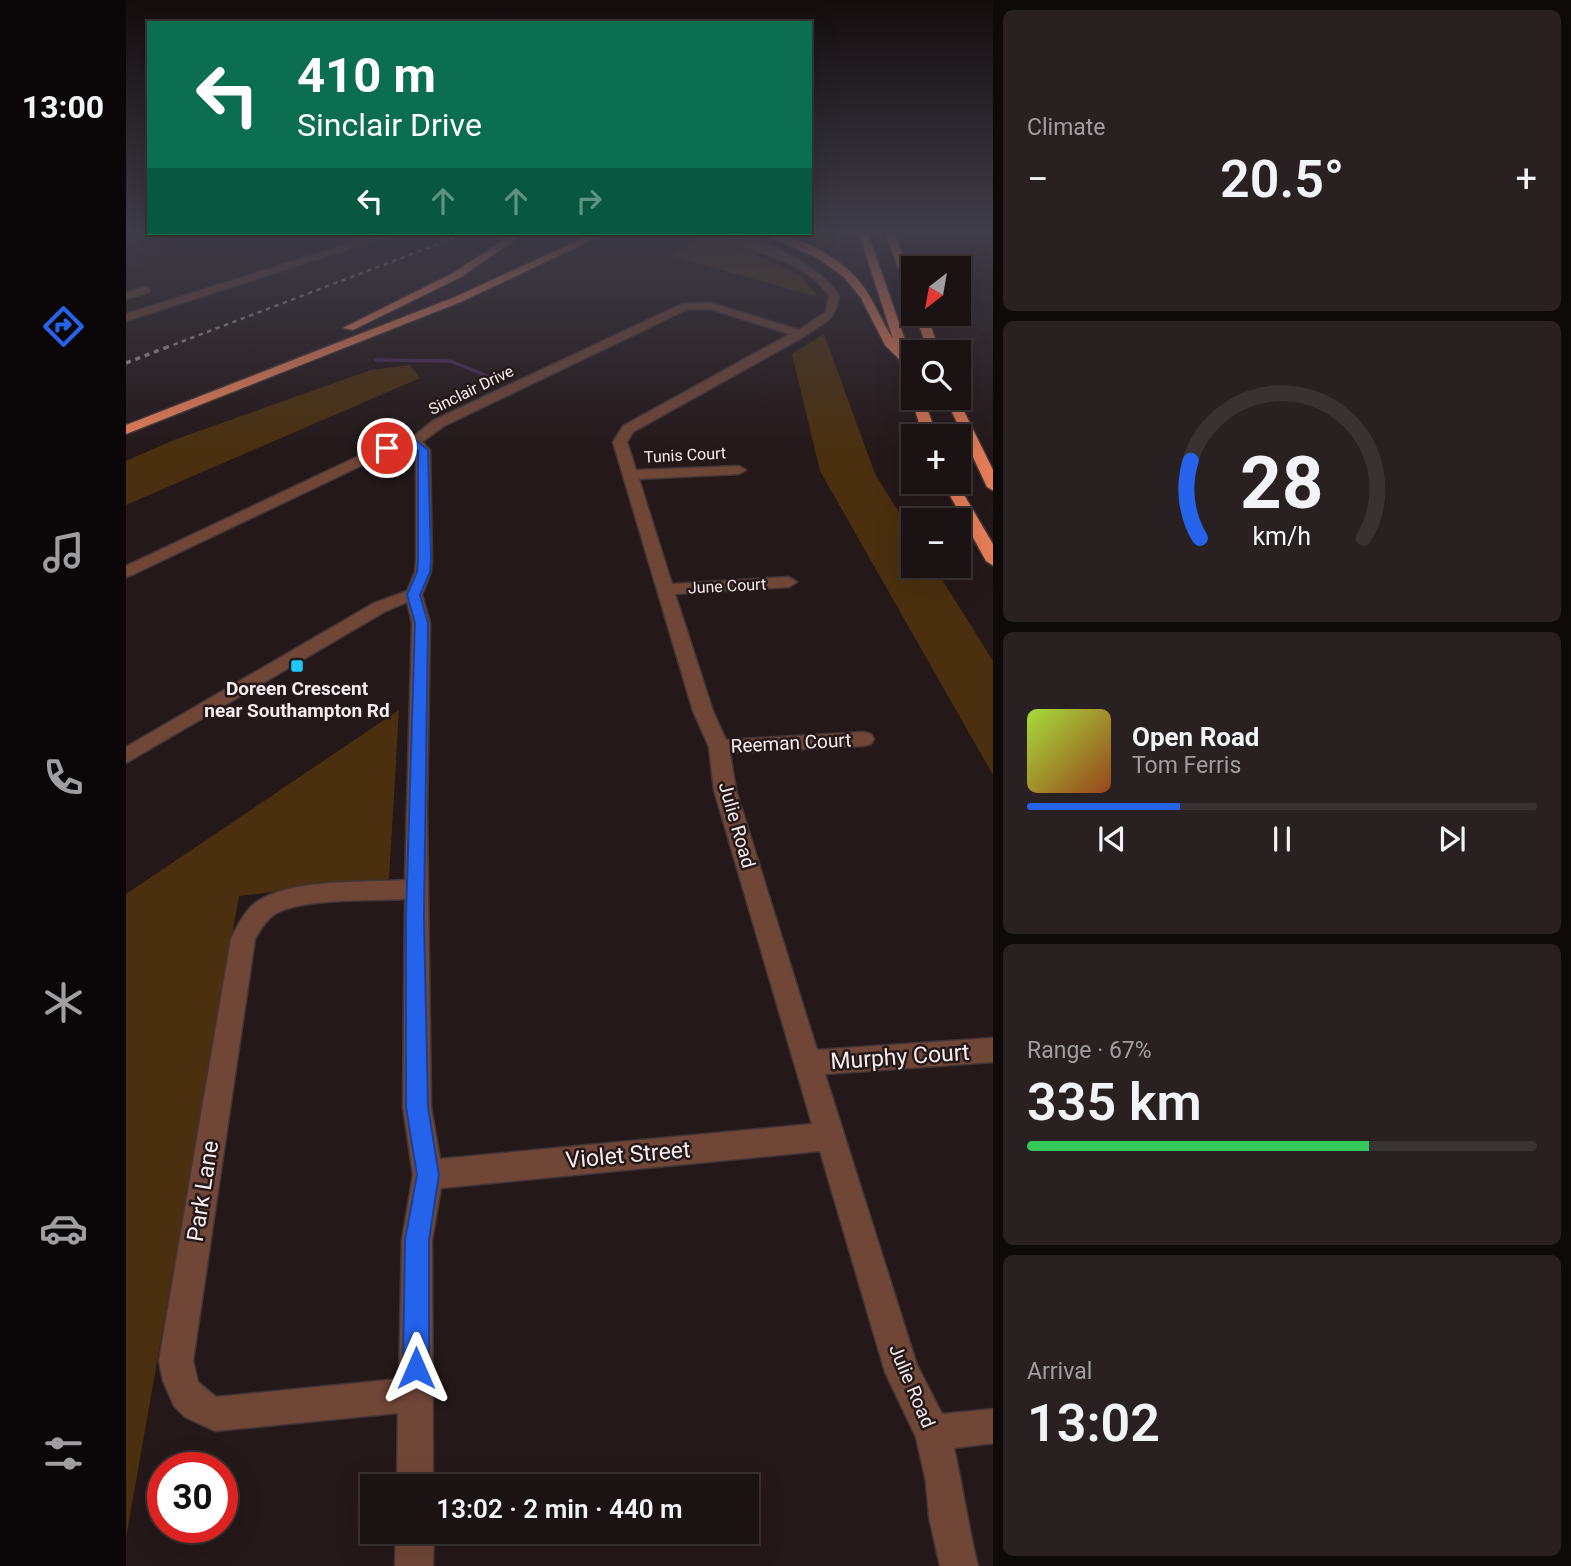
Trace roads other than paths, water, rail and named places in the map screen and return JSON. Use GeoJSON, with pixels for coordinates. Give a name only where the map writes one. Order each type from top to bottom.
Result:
{"type":"FeatureCollection","features":[{"type":"Feature","properties":{"kind":"highway"},"geometry":{"type":"LineString","coordinates":[[126,416],[295,351],[395,306]]}},
{"type":"Feature","properties":{"kind":"highway"},"geometry":{"type":"LineString","coordinates":[[126,430],[441,306]]}},
{"type":"Feature","properties":{"kind":"highway"},"geometry":{"type":"LineString","coordinates":[[871,306],[891,348],[901,355]]}},
{"type":"Feature","properties":{"kind":"highway"},"geometry":{"type":"LineString","coordinates":[[887,306],[901,348]]}},
{"type":"Feature","properties":{"kind":"highway"},"geometry":{"type":"LineString","coordinates":[[956,410],[993,487]]}},
{"type":"Feature","properties":{"kind":"highway"},"geometry":{"type":"LineString","coordinates":[[957,494],[993,561]]}},
{"type":"Feature","properties":{"kind":"street"},"geometry":{"type":"LineString","coordinates":[[126,318],[164,306]]}},
{"type":"Feature","properties":{"kind":"street","name":"Sinclair Drive"},"geometry":{"type":"LineString","coordinates":[[126,572],[387,448],[413,441],[439,423],[689,306]]}},
{"type":"Feature","properties":{"kind":"street","name":"Sinclair Drive"},"geometry":{"type":"LineString","coordinates":[[711,306],[801,334]]}},
{"type":"Feature","properties":{"kind":"street","name":"Julie Road"},"geometry":{"type":"LineString","coordinates":[[833,306],[831,313],[821,322],[628,429],[620,442],[703,711],[719,747],[725,790],[828,1136],[902,1372],[933,1433],[944,1482],[947,1517],[959,1566]]}},
{"type":"Feature","properties":{"kind":"street"},"geometry":{"type":"LineString","coordinates":[[413,441],[423,450],[424,572],[414,595],[421,623],[415,889],[417,1107],[428,1175],[417,1240],[415,1474]]}},
{"type":"Feature","properties":{"kind":"street","name":"Tunis Court"},"geometry":{"type":"LineString","coordinates":[[632,475],[739,470]]}},
{"type":"Feature","properties":{"kind":"street","name":"June Court"},"geometry":{"type":"LineString","coordinates":[[666,589],[789,582]]}},
{"type":"Feature","properties":{"kind":"street"},"geometry":{"type":"LineString","coordinates":[[126,756],[380,607],[396,599],[414,595]]}},
{"type":"Feature","properties":{"kind":"street","name":"Reeman Court"},"geometry":{"type":"LineString","coordinates":[[719,747],[864,739]]}},
{"type":"Feature","properties":{"kind":"street","name":"Park Lane"},"geometry":{"type":"LineString","coordinates":[[415,889],[280,901],[260,912],[247,932],[241,953],[176,1361],[186,1397],[199,1407],[215,1413],[416,1394]]}},
{"type":"Feature","properties":{"kind":"street","name":"Murphy Court"},"geometry":{"type":"LineString","coordinates":[[807,1063],[993,1050]]}},
{"type":"Feature","properties":{"kind":"street","name":"Violet Street"},"geometry":{"type":"LineString","coordinates":[[428,1175],[828,1136]]}},
{"type":"Feature","properties":{"kind":"street"},"geometry":{"type":"LineString","coordinates":[[933,1433],[993,1426]]}},
{"type":"Feature","properties":{"kind":"street"},"geometry":{"type":"LineString","coordinates":[[414,1566],[415,1544]]}},
{"type":"Feature","properties":{"kind":"waterway"},"geometry":{"type":"LineString","coordinates":[[376,360],[450,361],[497,380]]}},
{"type":"Feature","properties":{"kind":"railway"},"geometry":{"type":"LineString","coordinates":[[165,348],[275,306]]}},
{"type":"Feature","properties":{"kind":"railway"},"geometry":{"type":"LineString","coordinates":[[126,363],[170,346]]}},
{"type":"Feature","properties":{"kind":"place","name":"Doreen Crescent near Southampton Rd"},"geometry":{"type":"Point","coordinates":[297,666]}}]}
